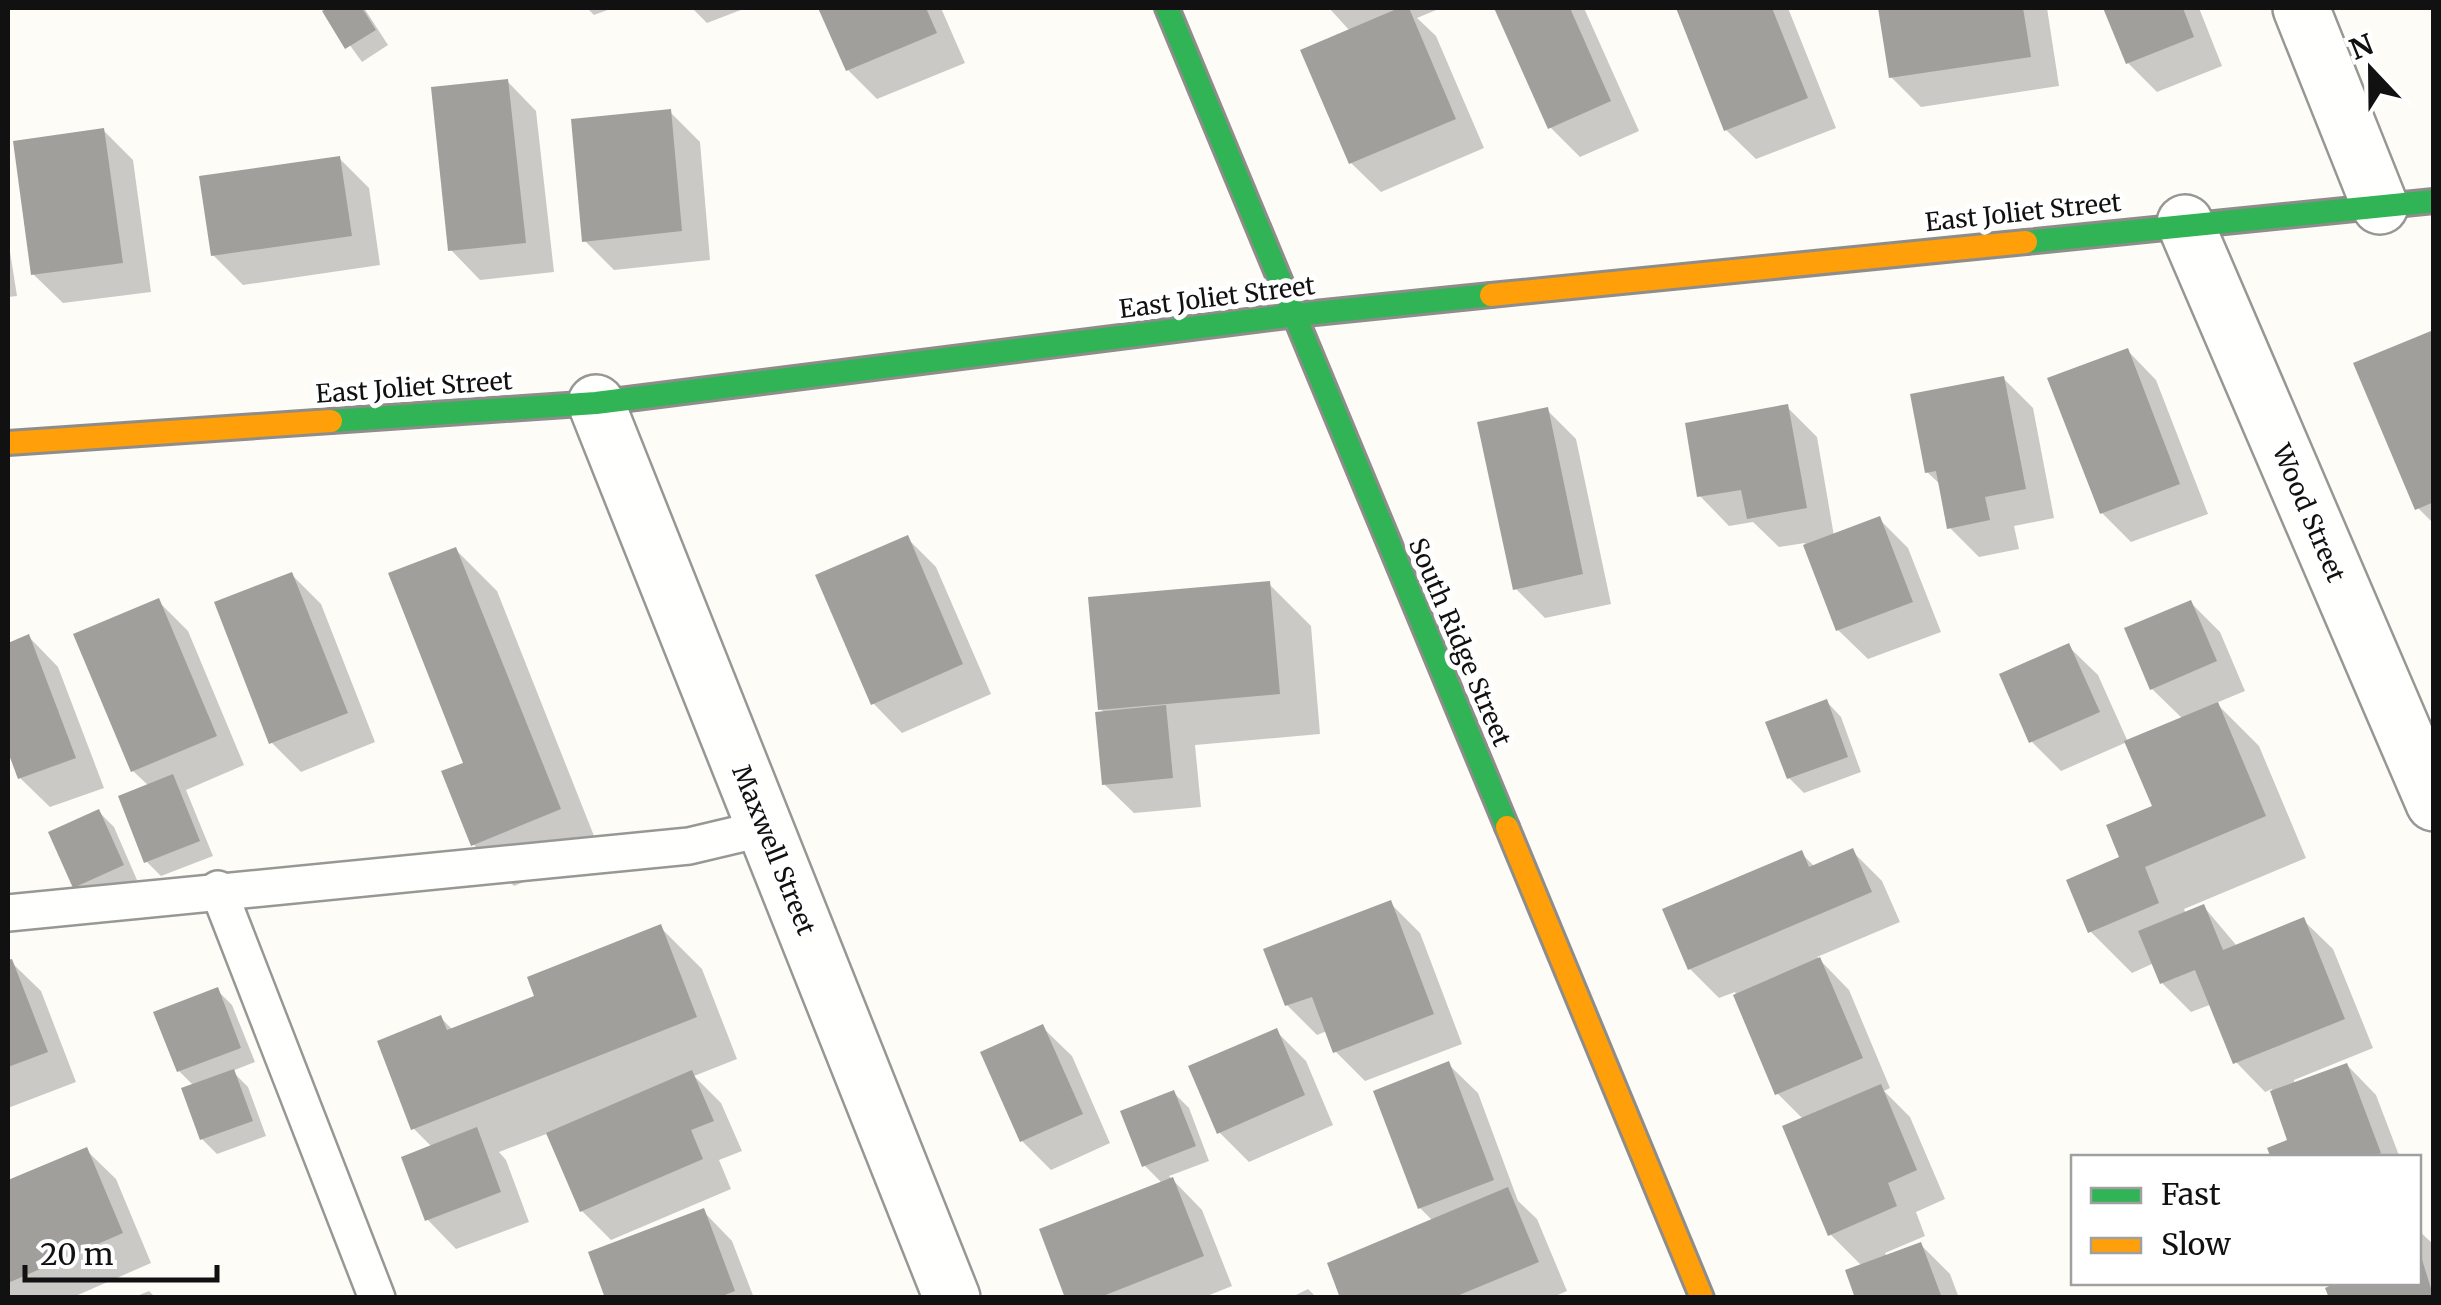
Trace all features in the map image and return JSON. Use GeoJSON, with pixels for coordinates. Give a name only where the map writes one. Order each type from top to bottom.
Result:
{"type":"FeatureCollection","features":[{"type":"Feature","properties":{"kind":"main road","name":"South Ridge Street"},"geometry":{"type":"LineString","coordinates":[[1166,8],[1702,1298]]}},
{"type":"Feature","properties":{"kind":"main road","name":"East Joliet Street"},"geometry":{"type":"LineString","coordinates":[[8,442],[596,403],[1295,315],[2434,201]]}},
{"type":"Feature","properties":{"kind":"street"},"geometry":{"type":"LineString","coordinates":[[2301,8],[2380,206]]}},
{"type":"Feature","properties":{"kind":"street","name":"Wood Street"},"geometry":{"type":"LineString","coordinates":[[2186,223],[2434,803]]}},
{"type":"Feature","properties":{"kind":"street","name":"Maxwell Street"},"geometry":{"type":"LineString","coordinates":[[596,403],[952,1298]]}},
{"type":"Feature","properties":{"kind":"lane"},"geometry":{"type":"LineString","coordinates":[[8,914],[218,889],[689,846],[766,828]]}},
{"type":"Feature","properties":{"kind":"lane"},"geometry":{"type":"LineString","coordinates":[[218,889],[378,1298]]}},
{"type":"Feature","properties":{"kind":"building"},"geometry":{"type":"Polygon","coordinates":[[[362,8],[376,30],[345,49],[322,11],[362,8]]]}},
{"type":"Feature","properties":{"kind":"building"},"geometry":{"type":"Polygon","coordinates":[[[818,8],[926,8],[937,33],[846,71],[818,8]]]}},
{"type":"Feature","properties":{"kind":"building"},"geometry":{"type":"Polygon","coordinates":[[[1399,8],[1409,8],[1456,119],[1349,164],[1300,50],[1399,8]]]}},
{"type":"Feature","properties":{"kind":"building"},"geometry":{"type":"Polygon","coordinates":[[[1494,8],[1570,8],[1611,101],[1548,129],[1494,8]]]}},
{"type":"Feature","properties":{"kind":"building"},"geometry":{"type":"Polygon","coordinates":[[[1676,8],[1772,8],[1808,98],[1724,131],[1676,8]]]}},
{"type":"Feature","properties":{"kind":"building"},"geometry":{"type":"Polygon","coordinates":[[[1878,8],[2023,8],[2031,57],[1889,78],[1878,8]]]}},
{"type":"Feature","properties":{"kind":"building"},"geometry":{"type":"Polygon","coordinates":[[[2103,8],[2183,8],[2194,37],[2126,64],[2103,8]]]}},
{"type":"Feature","properties":{"kind":"building"},"geometry":{"type":"Polygon","coordinates":[[[508,79],[526,243],[448,251],[431,87],[508,79]]]}},
{"type":"Feature","properties":{"kind":"building"},"geometry":{"type":"Polygon","coordinates":[[[671,109],[682,231],[582,242],[571,119],[671,109]]]}},
{"type":"Feature","properties":{"kind":"building"},"geometry":{"type":"Polygon","coordinates":[[[104,128],[123,263],[31,275],[13,141],[104,128]]]}},
{"type":"Feature","properties":{"kind":"building"},"geometry":{"type":"Polygon","coordinates":[[[340,156],[352,236],[211,256],[199,176],[340,156]]]}},
{"type":"Feature","properties":{"kind":"building"},"geometry":{"type":"Polygon","coordinates":[[[2431,331],[2434,502],[2415,510],[2353,363],[2431,331]]]}},
{"type":"Feature","properties":{"kind":"building"},"geometry":{"type":"Polygon","coordinates":[[[2128,348],[2180,484],[2100,514],[2047,378],[2128,348]]]}},
{"type":"Feature","properties":{"kind":"building"},"geometry":{"type":"Polygon","coordinates":[[[2004,376],[2026,489],[1985,497],[1990,520],[1947,529],[1936,471],[1925,473],[1910,394],[2004,376]]]}},
{"type":"Feature","properties":{"kind":"building"},"geometry":{"type":"Polygon","coordinates":[[[1788,404],[1807,508],[1747,519],[1741,490],[1697,497],[1685,423],[1788,404]]]}},
{"type":"Feature","properties":{"kind":"building"},"geometry":{"type":"Polygon","coordinates":[[[1548,407],[1583,574],[1513,590],[1477,422],[1548,407]]]}},
{"type":"Feature","properties":{"kind":"building"},"geometry":{"type":"Polygon","coordinates":[[[1880,516],[1913,602],[1836,631],[1803,545],[1880,516]]]}},
{"type":"Feature","properties":{"kind":"building"},"geometry":{"type":"Polygon","coordinates":[[[908,535],[963,664],[871,705],[815,575],[908,535]]]}},
{"type":"Feature","properties":{"kind":"building"},"geometry":{"type":"Polygon","coordinates":[[[456,547],[561,809],[471,846],[441,771],[463,763],[388,573],[456,547]]]}},
{"type":"Feature","properties":{"kind":"building"},"geometry":{"type":"Polygon","coordinates":[[[292,572],[348,713],[269,744],[214,602],[292,572]]]}},
{"type":"Feature","properties":{"kind":"building"},"geometry":{"type":"Polygon","coordinates":[[[1270,581],[1280,694],[1098,710],[1088,597],[1270,581]]]}},
{"type":"Feature","properties":{"kind":"building"},"geometry":{"type":"Polygon","coordinates":[[[159,598],[217,736],[131,772],[73,634],[159,598]]]}},
{"type":"Feature","properties":{"kind":"building"},"geometry":{"type":"Polygon","coordinates":[[[2191,600],[2217,661],[2150,690],[2124,628],[2191,600]]]}},
{"type":"Feature","properties":{"kind":"building"},"geometry":{"type":"Polygon","coordinates":[[[29,634],[76,758],[18,779],[8,752],[8,643],[29,634]]]}},
{"type":"Feature","properties":{"kind":"building"},"geometry":{"type":"Polygon","coordinates":[[[2069,643],[2100,712],[2029,743],[1999,674],[2069,643]]]}},
{"type":"Feature","properties":{"kind":"building"},"geometry":{"type":"Polygon","coordinates":[[[1827,699],[1848,757],[1787,779],[1765,722],[1827,699]]]}},
{"type":"Feature","properties":{"kind":"building"},"geometry":{"type":"Polygon","coordinates":[[[2218,702],[2266,816],[2145,867],[2159,903],[2088,933],[2066,880],[2119,857],[2106,825],[2152,806],[2124,741],[2218,702]]]}},
{"type":"Feature","properties":{"kind":"building"},"geometry":{"type":"Polygon","coordinates":[[[1166,705],[1173,778],[1102,785],[1095,712],[1166,705]]]}},
{"type":"Feature","properties":{"kind":"building"},"geometry":{"type":"Polygon","coordinates":[[[173,774],[200,841],[144,863],[118,796],[173,774]]]}},
{"type":"Feature","properties":{"kind":"building"},"geometry":{"type":"Polygon","coordinates":[[[99,809],[124,865],[73,888],[48,832],[99,809]]]}},
{"type":"Feature","properties":{"kind":"building"},"geometry":{"type":"Polygon","coordinates":[[[1853,848],[1872,892],[1688,970],[1662,909],[1802,850],[1809,867],[1853,848]]]}},
{"type":"Feature","properties":{"kind":"building"},"geometry":{"type":"Polygon","coordinates":[[[1391,900],[1434,1014],[1333,1053],[1312,997],[1285,1006],[1263,949],[1391,900]]]}},
{"type":"Feature","properties":{"kind":"building"},"geometry":{"type":"Polygon","coordinates":[[[2204,904],[2223,950],[2304,917],[2345,1019],[2233,1064],[2195,970],[2160,984],[2138,931],[2204,904]]]}},
{"type":"Feature","properties":{"kind":"building"},"geometry":{"type":"Polygon","coordinates":[[[661,924],[697,1017],[411,1130],[377,1041],[441,1015],[447,1030],[534,996],[527,977],[661,924]]]}},
{"type":"Feature","properties":{"kind":"building"},"geometry":{"type":"Polygon","coordinates":[[[1820,957],[1863,1058],[1775,1095],[1733,995],[1820,957]]]}},
{"type":"Feature","properties":{"kind":"building"},"geometry":{"type":"Polygon","coordinates":[[[12,959],[48,1052],[8,1067],[8,960],[12,959]]]}},
{"type":"Feature","properties":{"kind":"building"},"geometry":{"type":"Polygon","coordinates":[[[218,987],[241,1048],[177,1072],[153,1012],[218,987]]]}},
{"type":"Feature","properties":{"kind":"building"},"geometry":{"type":"Polygon","coordinates":[[[1043,1024],[1083,1114],[1020,1142],[980,1052],[1043,1024]]]}},
{"type":"Feature","properties":{"kind":"building"},"geometry":{"type":"Polygon","coordinates":[[[1277,1028],[1305,1095],[1217,1134],[1188,1066],[1277,1028]]]}},
{"type":"Feature","properties":{"kind":"building"},"geometry":{"type":"Polygon","coordinates":[[[1449,1061],[1494,1180],[1418,1209],[1373,1091],[1449,1061]]]}},
{"type":"Feature","properties":{"kind":"building"},"geometry":{"type":"Polygon","coordinates":[[[2347,1063],[2381,1153],[2270,1155],[2267,1148],[2287,1140],[2270,1091],[2347,1063]]]}},
{"type":"Feature","properties":{"kind":"building"},"geometry":{"type":"Polygon","coordinates":[[[234,1069],[253,1121],[200,1140],[181,1088],[234,1069]]]}},
{"type":"Feature","properties":{"kind":"building"},"geometry":{"type":"Polygon","coordinates":[[[692,1070],[714,1121],[691,1130],[703,1159],[580,1212],[546,1133],[692,1070]]]}},
{"type":"Feature","properties":{"kind":"building"},"geometry":{"type":"Polygon","coordinates":[[[1881,1084],[1917,1170],[1888,1183],[1897,1206],[1828,1236],[1782,1126],[1881,1084]]]}},
{"type":"Feature","properties":{"kind":"building"},"geometry":{"type":"Polygon","coordinates":[[[1174,1090],[1196,1146],[1142,1167],[1120,1111],[1174,1090]]]}},
{"type":"Feature","properties":{"kind":"building"},"geometry":{"type":"Polygon","coordinates":[[[477,1127],[501,1192],[425,1221],[401,1157],[477,1127]]]}},
{"type":"Feature","properties":{"kind":"building"},"geometry":{"type":"Polygon","coordinates":[[[87,1147],[123,1233],[8,1283],[8,1180],[87,1147]]]}},
{"type":"Feature","properties":{"kind":"building"},"geometry":{"type":"Polygon","coordinates":[[[1173,1177],[1204,1256],[1098,1298],[1065,1298],[1039,1229],[1173,1177]]]}},
{"type":"Feature","properties":{"kind":"building"},"geometry":{"type":"Polygon","coordinates":[[[1508,1187],[1539,1262],[1452,1298],[1340,1298],[1327,1263],[1508,1187]]]}},
{"type":"Feature","properties":{"kind":"building"},"geometry":{"type":"Polygon","coordinates":[[[704,1208],[735,1291],[717,1298],[605,1298],[588,1252],[704,1208]]]}},
{"type":"Feature","properties":{"kind":"building"},"geometry":{"type":"Polygon","coordinates":[[[1921,1242],[1942,1298],[1855,1298],[1845,1270],[1921,1242]]]}},
{"type":"Feature","properties":{"kind":"building"},"geometry":{"type":"Polygon","coordinates":[[[2421,1256],[2434,1298],[2329,1298],[2325,1288],[2421,1285],[2421,1256]]]}},
{"type":"Feature","properties":{"kind":"traffic: fast"},"geometry":{"type":"LineString","coordinates":[[1167,8],[1507,827]]}},
{"type":"Feature","properties":{"kind":"traffic: fast"},"geometry":{"type":"LineString","coordinates":[[2026,242],[2434,201]]}},
{"type":"Feature","properties":{"kind":"traffic: fast"},"geometry":{"type":"LineString","coordinates":[[331,421],[596,403],[1295,315],[1491,295]]}},
{"type":"Feature","properties":{"kind":"traffic: slow"},"geometry":{"type":"LineString","coordinates":[[1491,295],[2026,242]]}},
{"type":"Feature","properties":{"kind":"traffic: slow"},"geometry":{"type":"LineString","coordinates":[[8,443],[331,421]]}},
{"type":"Feature","properties":{"kind":"traffic: slow"},"geometry":{"type":"LineString","coordinates":[[1507,827],[1702,1298]]}}]}
